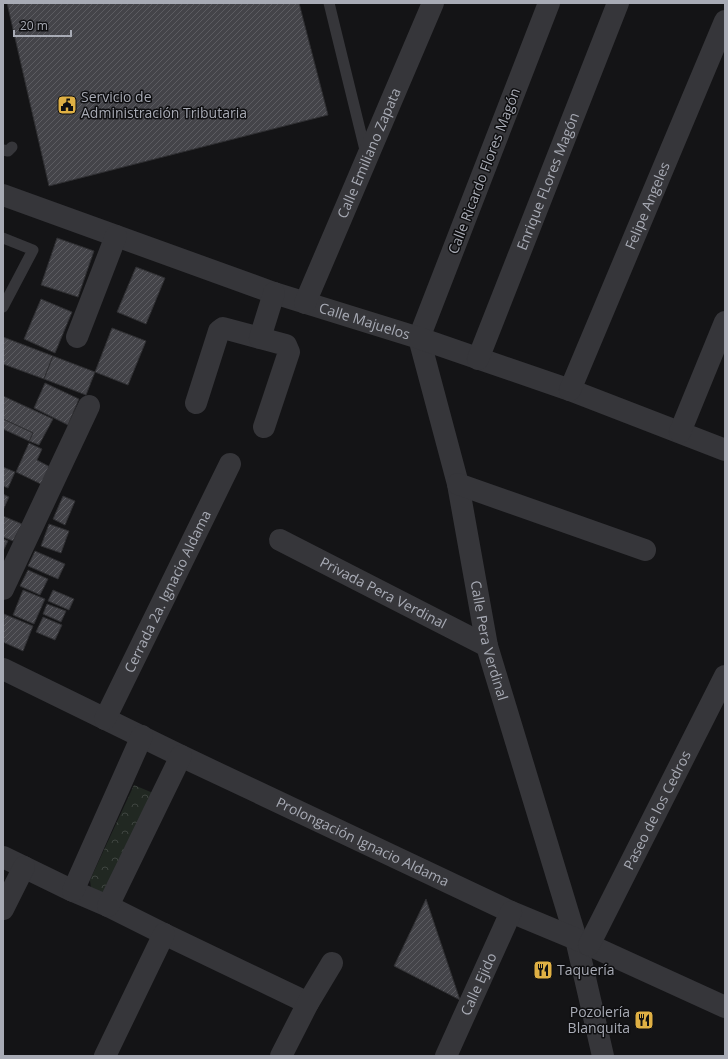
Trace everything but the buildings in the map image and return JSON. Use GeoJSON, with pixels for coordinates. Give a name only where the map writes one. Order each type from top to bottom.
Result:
{"type":"FeatureCollection","features":[{"type":"Feature","properties":{"kind":"street","name":"Calle Emiliano Zapata"},"geometry":{"type":"LineString","coordinates":[[304,303],[433,3]]}},
{"type":"Feature","properties":{"kind":"street","name":"Calle Ricardo Flores Magón"},"geometry":{"type":"LineString","coordinates":[[419,338],[549,3]]}},
{"type":"Feature","properties":{"kind":"street","name":"Enrique FLores Magón"},"geometry":{"type":"LineString","coordinates":[[478,360],[618,3]]}},
{"type":"Feature","properties":{"kind":"street","name":"Felipe Angeles"},"geometry":{"type":"LineString","coordinates":[[570,390],[725,21]]}},
{"type":"Feature","properties":{"kind":"street","name":"Calle Majuelos"},"geometry":{"type":"LineString","coordinates":[[3,195],[274,293],[419,338],[478,360],[570,390],[725,450]]}},
{"type":"Feature","properties":{"kind":"street"},"geometry":{"type":"LineString","coordinates":[[77,337],[116,236]]}},
{"type":"Feature","properties":{"kind":"street"},"geometry":{"type":"LineString","coordinates":[[260,338],[274,293]]}},
{"type":"Feature","properties":{"kind":"street"},"geometry":{"type":"LineString","coordinates":[[680,432],[725,322]]}},
{"type":"Feature","properties":{"kind":"street"},"geometry":{"type":"LineString","coordinates":[[196,403],[219,331],[223,328],[286,345],[289,352],[264,427]]}},
{"type":"Feature","properties":{"kind":"street","name":"Calle Pera Verdinal"},"geometry":{"type":"LineString","coordinates":[[419,338],[458,484],[488,646],[583,942],[603,1056]]}},
{"type":"Feature","properties":{"kind":"street"},"geometry":{"type":"LineString","coordinates":[[3,589],[89,406]]}},
{"type":"Feature","properties":{"kind":"street","name":"Cerrada 2a. Ignacio Aldama"},"geometry":{"type":"LineString","coordinates":[[105,719],[230,464]]}},
{"type":"Feature","properties":{"kind":"street"},"geometry":{"type":"LineString","coordinates":[[458,484],[645,550]]}},
{"type":"Feature","properties":{"kind":"street","name":"Privada Pera Verdinal"},"geometry":{"type":"LineString","coordinates":[[280,540],[488,646]]}},
{"type":"Feature","properties":{"kind":"street","name":"Prolongación Ignacio Aldama"},"geometry":{"type":"LineString","coordinates":[[3,669],[181,756],[512,912],[583,942],[725,1007]]}},
{"type":"Feature","properties":{"kind":"street","name":"Paseo de los Cedros"},"geometry":{"type":"LineString","coordinates":[[583,942],[725,676]]}},
{"type":"Feature","properties":{"kind":"street"},"geometry":{"type":"LineString","coordinates":[[73,891],[142,736]]}},
{"type":"Feature","properties":{"kind":"street"},"geometry":{"type":"LineString","coordinates":[[108,906],[181,756]]}},
{"type":"Feature","properties":{"kind":"street"},"geometry":{"type":"LineString","coordinates":[[3,857],[308,1003]]}},
{"type":"Feature","properties":{"kind":"street"},"geometry":{"type":"LineString","coordinates":[[3,909],[24,867]]}},
{"type":"Feature","properties":{"kind":"street","name":"Calle Ejido"},"geometry":{"type":"LineString","coordinates":[[446,1056],[512,912]]}},
{"type":"Feature","properties":{"kind":"street"},"geometry":{"type":"LineString","coordinates":[[105,1056],[164,934]]}},
{"type":"Feature","properties":{"kind":"street"},"geometry":{"type":"LineString","coordinates":[[281,1056],[308,1003],[332,963]]}},
{"type":"Feature","properties":{"kind":"lane"},"geometry":{"type":"LineString","coordinates":[[329,3],[367,159]]}},
{"type":"Feature","properties":{"kind":"lane"},"geometry":{"type":"LineString","coordinates":[[3,238],[34,250],[3,307]]}},
{"type":"Feature","properties":{"kind":"green space"},"geometry":{"type":"Polygon","coordinates":[[[134,785],[153,793],[107,891],[100,894],[91,888],[90,880],[134,785]]]}},
{"type":"Feature","properties":{"kind":"place","name":"Servicio de Administración Tributaria"},"geometry":{"type":"Point","coordinates":[67,105]}},
{"type":"Feature","properties":{"kind":"place","name":"Taquería"},"geometry":{"type":"Point","coordinates":[543,970]}},
{"type":"Feature","properties":{"kind":"place","name":"Pozolería Blanquita"},"geometry":{"type":"Point","coordinates":[644,1020]}}]}
